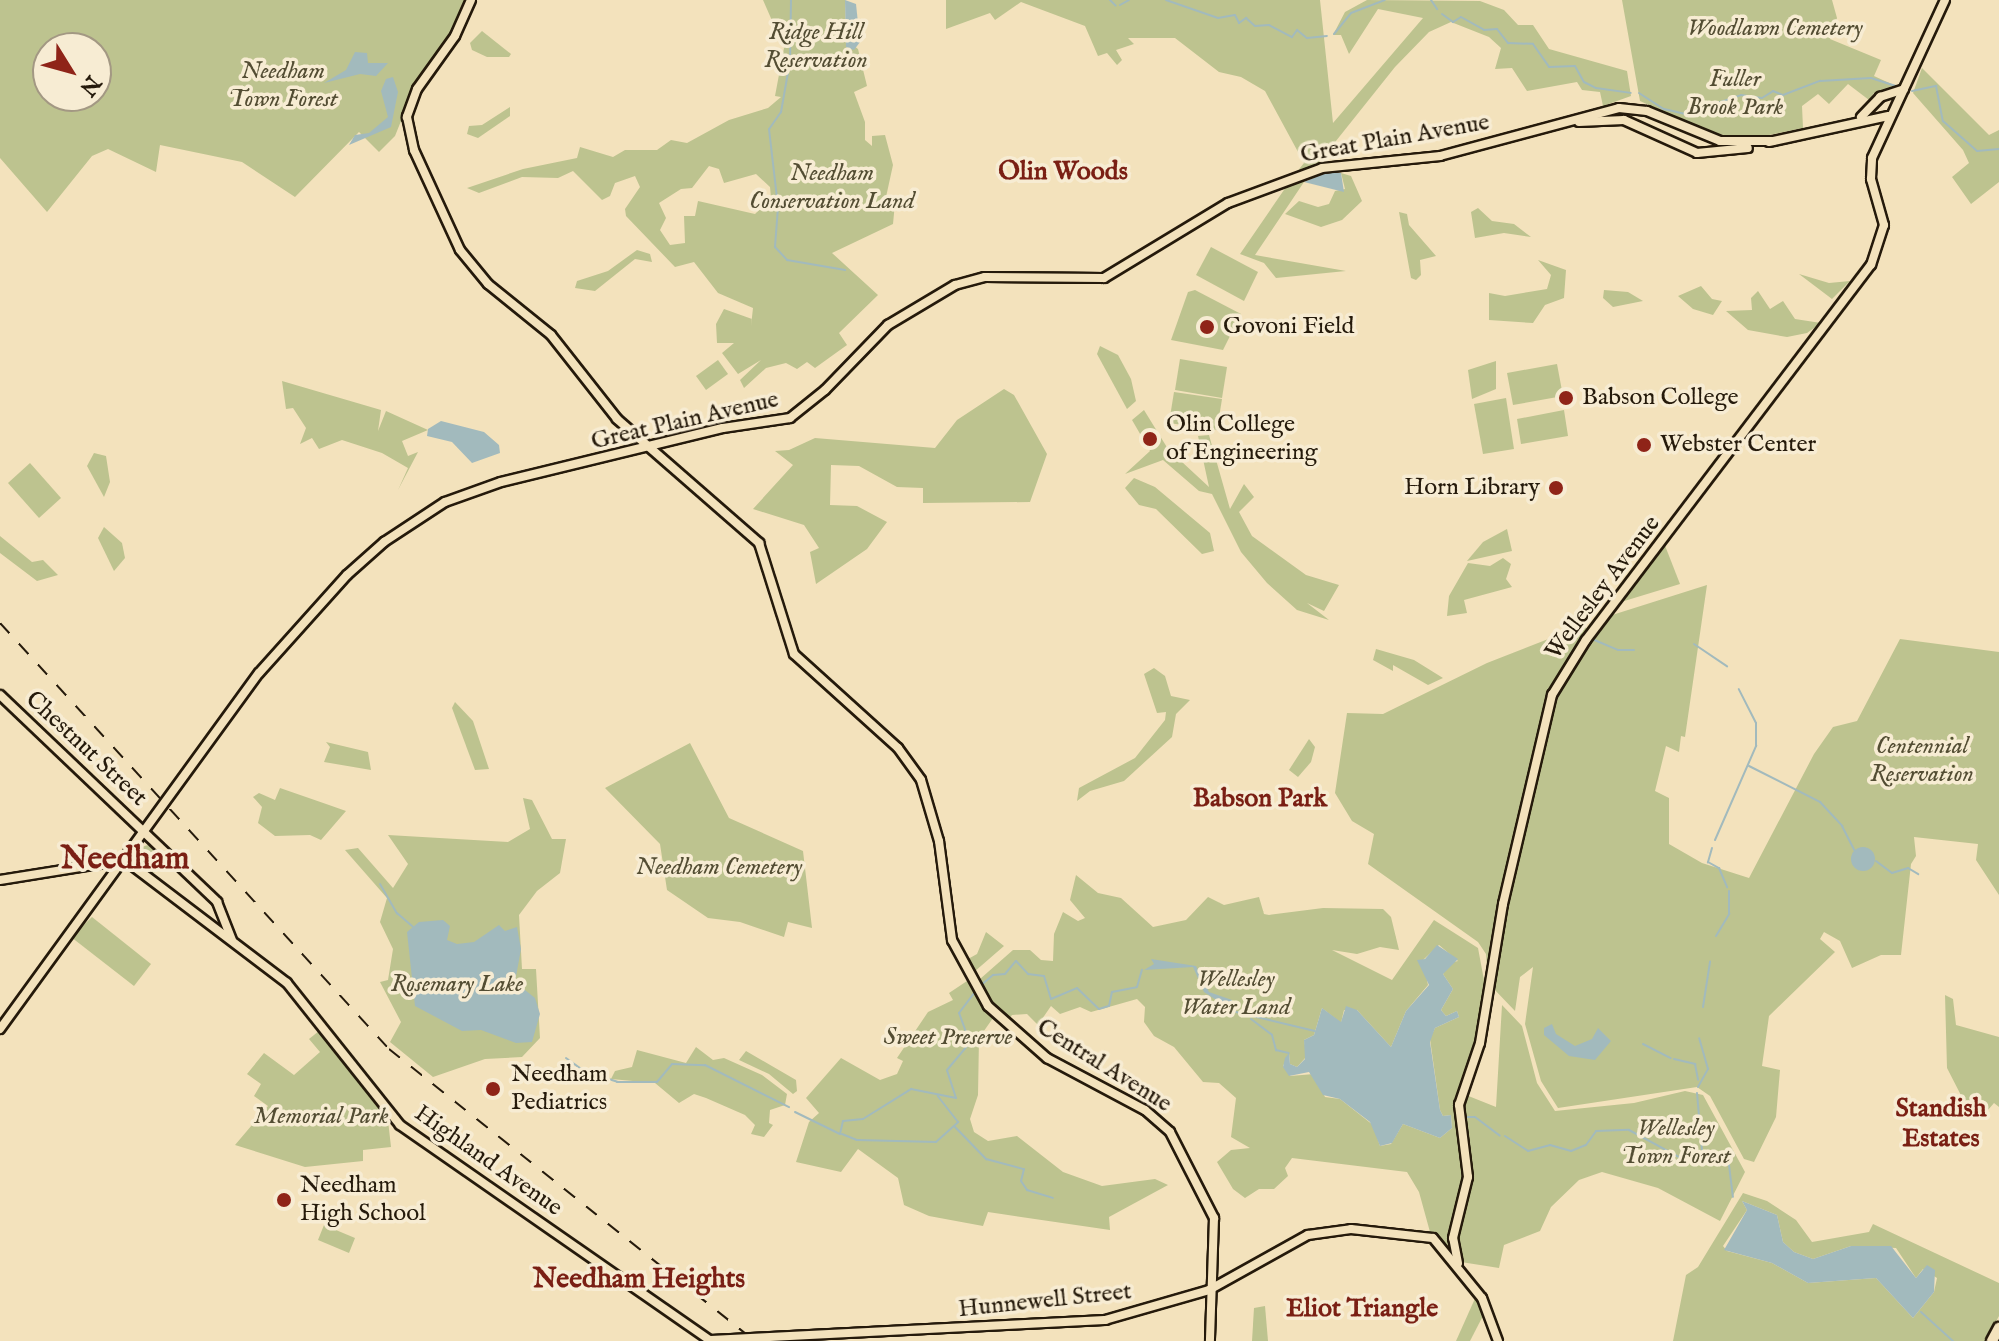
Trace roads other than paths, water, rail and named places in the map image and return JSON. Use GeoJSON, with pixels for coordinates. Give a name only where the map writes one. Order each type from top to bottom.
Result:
{"type":"FeatureCollection","features":[{"type":"Feature","properties":{"kind":"highway"},"geometry":{"type":"LineString","coordinates":[[1996,1340],[1999,1328]]}},
{"type":"Feature","properties":{"kind":"main road","name":"Central Avenue"},"geometry":{"type":"LineString","coordinates":[[471,0],[455,36],[413,97],[407,122],[414,150],[465,257],[488,284],[548,332],[605,407],[665,462],[750,532],[766,558],[793,652],[889,740],[917,773],[939,841],[952,940],[988,1006],[1051,1060],[1147,1110],[1172,1135],[1213,1215],[1210,1341]]}},
{"type":"Feature","properties":{"kind":"main road"},"geometry":{"type":"LineString","coordinates":[[1895,100],[1907,87],[1945,0]]}},
{"type":"Feature","properties":{"kind":"main road","name":"Great Plain Avenue"},"geometry":{"type":"LineString","coordinates":[[1854,122],[1875,103],[1895,100]]}},
{"type":"Feature","properties":{"kind":"main road","name":"Wellesley Avenue"},"geometry":{"type":"LineString","coordinates":[[1458,1263],[1453,1238],[1468,1177],[1459,1105],[1480,1043],[1503,904],[1552,695],[1586,640],[1871,265],[1884,221],[1870,169],[1895,100]]}},
{"type":"Feature","properties":{"kind":"main road","name":"Wellesley Avenue"},"geometry":{"type":"LineString","coordinates":[[1875,103],[1882,135]]}},
{"type":"Feature","properties":{"kind":"main road","name":"Great Plain Avenue"},"geometry":{"type":"LineString","coordinates":[[0,1029],[259,673],[320,603],[384,542],[445,502],[481,487],[796,416],[888,325],[964,280],[1104,278],[1223,205],[1318,169],[1440,156],[1621,108],[1654,114],[1717,140],[1773,141]]}},
{"type":"Feature","properties":{"kind":"main road"},"geometry":{"type":"LineString","coordinates":[[1620,119],[1621,108]]}},
{"type":"Feature","properties":{"kind":"main road"},"geometry":{"type":"LineString","coordinates":[[1647,130],[1656,124],[1654,114]]}},
{"type":"Feature","properties":{"kind":"main road","name":"Great Plain Avenue"},"geometry":{"type":"LineString","coordinates":[[1550,126],[1620,119],[1676,147],[1703,154],[1888,116]]}},
{"type":"Feature","properties":{"kind":"main road"},"geometry":{"type":"LineString","coordinates":[[665,462],[662,453],[669,444]]}},
{"type":"Feature","properties":{"kind":"main road","name":"Chestnut Street"},"geometry":{"type":"LineString","coordinates":[[0,695],[217,902],[229,923]]}},
{"type":"Feature","properties":{"kind":"main road"},"geometry":{"type":"LineString","coordinates":[[0,880],[125,860]]}},
{"type":"Feature","properties":{"kind":"main road","name":"Highland Avenue"},"geometry":{"type":"LineString","coordinates":[[125,860],[287,983],[398,1123],[710,1340]]}},
{"type":"Feature","properties":{"kind":"main road"},"geometry":{"type":"LineString","coordinates":[[104,864],[112,877]]}},
{"type":"Feature","properties":{"kind":"main road"},"geometry":{"type":"LineString","coordinates":[[219,930],[229,923],[232,940]]}},
{"type":"Feature","properties":{"kind":"main road","name":"Hunnewell Street"},"geometry":{"type":"LineString","coordinates":[[710,1340],[1096,1321],[1161,1307],[1213,1288],[1301,1238],[1335,1230],[1426,1234],[1458,1263],[1485,1303],[1498,1341]]}},
{"type":"Feature","properties":{"kind":"water"},"geometry":{"type":"Polygon","coordinates":[[[845,0],[856,4],[860,42],[854,50],[846,47],[845,0]]]}},
{"type":"Feature","properties":{"kind":"water"},"geometry":{"type":"Polygon","coordinates":[[[355,52],[367,53],[368,63],[388,63],[376,76],[360,74],[324,83],[346,70],[355,52]]]}},
{"type":"Feature","properties":{"kind":"water"},"geometry":{"type":"Polygon","coordinates":[[[393,77],[398,92],[391,127],[349,145],[355,135],[369,133],[388,117],[381,91],[386,79],[393,77]]]}},
{"type":"Feature","properties":{"kind":"water"},"geometry":{"type":"Polygon","coordinates":[[[1325,173],[1341,173],[1344,192],[1304,182],[1325,173]]]}},
{"type":"Feature","properties":{"kind":"water"},"geometry":{"type":"Polygon","coordinates":[[[441,421],[484,432],[499,445],[500,453],[472,463],[452,442],[427,436],[428,429],[441,421]]]}},
{"type":"Feature","properties":{"kind":"water"},"geometry":{"type":"Polygon","coordinates":[[[1863,847],[1871,851],[1875,859],[1871,867],[1863,871],[1855,867],[1851,859],[1855,851],[1863,847]]]}},
{"type":"Feature","properties":{"kind":"water","name":"Rosemary Lake"},"geometry":{"type":"Polygon","coordinates":[[[443,920],[450,926],[447,940],[457,944],[474,942],[499,925],[505,931],[517,927],[521,949],[515,982],[535,998],[540,1014],[532,1042],[516,1043],[481,1030],[462,1031],[415,1006],[407,932],[419,922],[443,920]]]}},
{"type":"Feature","properties":{"kind":"water"},"geometry":{"type":"Polygon","coordinates":[[[1437,945],[1458,959],[1443,974],[1453,989],[1441,1010],[1446,1016],[1457,1011],[1459,1017],[1435,1028],[1430,1042],[1440,1110],[1443,1116],[1451,1115],[1452,1128],[1440,1138],[1403,1124],[1392,1143],[1380,1146],[1370,1122],[1340,1099],[1323,1095],[1309,1072],[1289,1076],[1283,1067],[1285,1058],[1289,1053],[1290,1064],[1297,1067],[1305,1059],[1304,1040],[1314,1035],[1322,1008],[1341,1022],[1346,1006],[1357,1010],[1391,1047],[1406,1011],[1429,985],[1417,960],[1425,959],[1437,945]]]}},
{"type":"Feature","properties":{"kind":"water"},"geometry":{"type":"Polygon","coordinates":[[[1151,959],[1196,966],[1209,992],[1232,1000],[1235,1012],[1204,992],[1193,967],[1144,970],[1154,964],[1151,959]]]}},
{"type":"Feature","properties":{"kind":"water"},"geometry":{"type":"Polygon","coordinates":[[[1552,1024],[1556,1034],[1575,1046],[1592,1039],[1598,1028],[1611,1041],[1595,1060],[1569,1056],[1544,1035],[1544,1028],[1552,1024]]]}},
{"type":"Feature","properties":{"kind":"water"},"geometry":{"type":"Polygon","coordinates":[[[1742,1201],[1777,1215],[1783,1242],[1794,1252],[1813,1259],[1851,1246],[1891,1246],[1916,1278],[1927,1265],[1935,1270],[1934,1292],[1913,1318],[1876,1278],[1808,1283],[1772,1263],[1724,1250],[1747,1210],[1742,1201]]]}},
{"type":"Feature","properties":{"kind":"waterway"},"geometry":{"type":"LineString","coordinates":[[791,0],[790,61],[781,112],[769,129],[778,207],[775,247],[787,260],[845,270]]}},
{"type":"Feature","properties":{"kind":"waterway"},"geometry":{"type":"LineString","coordinates":[[1110,0],[1116,6]]}},
{"type":"Feature","properties":{"kind":"waterway"},"geometry":{"type":"LineString","coordinates":[[1120,5],[1129,0]]}},
{"type":"Feature","properties":{"kind":"waterway"},"geometry":{"type":"LineString","coordinates":[[1166,0],[1218,18],[1235,15],[1239,23],[1246,18],[1255,26],[1269,25],[1292,37],[1297,30],[1307,38],[1327,36]]}},
{"type":"Feature","properties":{"kind":"waterway"},"geometry":{"type":"LineString","coordinates":[[1334,34],[1351,13],[1385,0]]}},
{"type":"Feature","properties":{"kind":"waterway"},"geometry":{"type":"LineString","coordinates":[[1431,0],[1437,9]]}},
{"type":"Feature","properties":{"kind":"waterway"},"geometry":{"type":"LineString","coordinates":[[1442,14],[1453,22],[1461,17],[1484,30],[1497,29],[1508,43],[1533,44],[1549,67],[1575,66],[1584,82],[1596,88],[1631,93]]}},
{"type":"Feature","properties":{"kind":"waterway"},"geometry":{"type":"LineString","coordinates":[[1639,93],[1664,109],[1685,114],[1741,95],[1762,98],[1773,91],[1783,95],[1820,81],[1871,78],[1896,86]]}},
{"type":"Feature","properties":{"kind":"waterway"},"geometry":{"type":"LineString","coordinates":[[1912,91],[1936,86],[1943,121],[1977,151],[1999,149]]}},
{"type":"Feature","properties":{"kind":"waterway"},"geometry":{"type":"LineString","coordinates":[[1592,639],[1618,650],[1634,650]]}},
{"type":"Feature","properties":{"kind":"waterway"},"geometry":{"type":"LineString","coordinates":[[1694,644],[1727,666]]}},
{"type":"Feature","properties":{"kind":"waterway"},"geometry":{"type":"LineString","coordinates":[[1715,840],[1756,746],[1756,723],[1739,689]]}},
{"type":"Feature","properties":{"kind":"waterway"},"geometry":{"type":"LineString","coordinates":[[1749,766],[1820,802],[1842,826],[1854,850]]}},
{"type":"Feature","properties":{"kind":"waterway"},"geometry":{"type":"LineString","coordinates":[[1712,848],[1708,862],[1719,868],[1727,887]]}},
{"type":"Feature","properties":{"kind":"waterway"},"geometry":{"type":"LineString","coordinates":[[1876,861],[1892,873],[1908,868],[1918,874]]}},
{"type":"Feature","properties":{"kind":"waterway"},"geometry":{"type":"LineString","coordinates":[[380,884],[397,913],[413,927]]}},
{"type":"Feature","properties":{"kind":"waterway"},"geometry":{"type":"LineString","coordinates":[[1716,936],[1729,914],[1729,891]]}},
{"type":"Feature","properties":{"kind":"waterway"},"geometry":{"type":"LineString","coordinates":[[980,986],[993,975],[1005,974],[1016,961],[1028,974],[1044,976],[1051,999],[1077,988],[1099,1009],[1109,1006],[1112,992],[1137,987],[1142,970]]}},
{"type":"Feature","properties":{"kind":"waterway"},"geometry":{"type":"LineString","coordinates":[[1703,1007],[1710,962]]}},
{"type":"Feature","properties":{"kind":"waterway"},"geometry":{"type":"LineString","coordinates":[[795,1112],[840,1134],[843,1121],[863,1119],[911,1089],[956,1098],[947,1070],[970,1043],[959,1013],[974,993]]}},
{"type":"Feature","properties":{"kind":"waterway"},"geometry":{"type":"LineString","coordinates":[[1236,1012],[1315,1031]]}},
{"type":"Feature","properties":{"kind":"waterway"},"geometry":{"type":"LineString","coordinates":[[1251,1019],[1272,1035],[1276,1050],[1289,1053]]}},
{"type":"Feature","properties":{"kind":"waterway"},"geometry":{"type":"LineString","coordinates":[[1698,1087],[1708,1069],[1699,1038]]}},
{"type":"Feature","properties":{"kind":"waterway"},"geometry":{"type":"LineString","coordinates":[[1643,1044],[1671,1058]]}},
{"type":"Feature","properties":{"kind":"waterway"},"geometry":{"type":"LineString","coordinates":[[566,1058],[584,1071],[617,1082],[657,1082],[672,1064],[705,1065],[789,1107]]}},
{"type":"Feature","properties":{"kind":"waterway"},"geometry":{"type":"LineString","coordinates":[[1674,1059],[1695,1064],[1698,1080]]}},
{"type":"Feature","properties":{"kind":"waterway"},"geometry":{"type":"LineString","coordinates":[[1697,1093],[1702,1150]]}},
{"type":"Feature","properties":{"kind":"waterway"},"geometry":{"type":"LineString","coordinates":[[842,1134],[857,1140],[936,1142],[958,1122],[938,1096]]}},
{"type":"Feature","properties":{"kind":"waterway"},"geometry":{"type":"LineString","coordinates":[[1462,1117],[1475,1117],[1500,1136]]}},
{"type":"Feature","properties":{"kind":"waterway"},"geometry":{"type":"LineString","coordinates":[[955,1127],[986,1159],[1024,1169],[1021,1181],[1027,1190],[1053,1198]]}},
{"type":"Feature","properties":{"kind":"waterway"},"geometry":{"type":"LineString","coordinates":[[1505,1136],[1528,1151],[1550,1145],[1571,1151],[1586,1145],[1596,1131],[1629,1130],[1679,1157],[1709,1151],[1729,1165],[1733,1197]]}},
{"type":"Feature","properties":{"kind":"waterway"},"geometry":{"type":"LineString","coordinates":[[1921,1312],[1953,1341]]}},
{"type":"Feature","properties":{"kind":"railway"},"geometry":{"type":"LineString","coordinates":[[0,623],[389,1049],[745,1333]]}},
{"type":"Feature","properties":{"kind":"place","name":"Govoni Field"},"geometry":{"type":"Point","coordinates":[1207,327]}},
{"type":"Feature","properties":{"kind":"place","name":"Babson College"},"geometry":{"type":"Point","coordinates":[1566,398]}},
{"type":"Feature","properties":{"kind":"place","name":"Olin College of Engineering"},"geometry":{"type":"Point","coordinates":[1150,439]}},
{"type":"Feature","properties":{"kind":"place","name":"Webster Center"},"geometry":{"type":"Point","coordinates":[1644,445]}},
{"type":"Feature","properties":{"kind":"place","name":"Horn Library"},"geometry":{"type":"Point","coordinates":[1556,488]}},
{"type":"Feature","properties":{"kind":"place","name":"Needham Pediatrics"},"geometry":{"type":"Point","coordinates":[493,1089]}},
{"type":"Feature","properties":{"kind":"place","name":"Needham High School"},"geometry":{"type":"Point","coordinates":[284,1200]}},
{"type":"Feature","properties":{"kind":"district","name":"Olin Woods"},"geometry":{"type":"Point","coordinates":[1063,172]}},
{"type":"Feature","properties":{"kind":"district","name":"Babson Park"},"geometry":{"type":"Point","coordinates":[1260,799]}},
{"type":"Feature","properties":{"kind":"district","name":"Needham"},"geometry":{"type":"Point","coordinates":[125,860]}},
{"type":"Feature","properties":{"kind":"district","name":"Standish Estates"},"geometry":{"type":"Point","coordinates":[1941,1124]}},
{"type":"Feature","properties":{"kind":"district","name":"Needham Heights"},"geometry":{"type":"Point","coordinates":[639,1280]}},
{"type":"Feature","properties":{"kind":"district","name":"Eliot Triangle"},"geometry":{"type":"Point","coordinates":[1362,1309]}},
{"type":"Feature","properties":{"kind":"park label","name":"Woodlawn Cemetery"},"geometry":{"type":"Point","coordinates":[1775,29]}},
{"type":"Feature","properties":{"kind":"park label","name":"Ridge Hill Reservation"},"geometry":{"type":"Point","coordinates":[816,47]}},
{"type":"Feature","properties":{"kind":"park label","name":"Needham Town Forest"},"geometry":{"type":"Point","coordinates":[283,86]}},
{"type":"Feature","properties":{"kind":"park label","name":"Fuller Brook Park"},"geometry":{"type":"Point","coordinates":[1735,94]}},
{"type":"Feature","properties":{"kind":"park label","name":"Needham Conservation Land"},"geometry":{"type":"Point","coordinates":[832,188]}},
{"type":"Feature","properties":{"kind":"park label","name":"Centennial Reservation"},"geometry":{"type":"Point","coordinates":[1922,761]}},
{"type":"Feature","properties":{"kind":"park label","name":"Needham Cemetery"},"geometry":{"type":"Point","coordinates":[719,868]}},
{"type":"Feature","properties":{"kind":"park label","name":"Wellesley Water Land"},"geometry":{"type":"Point","coordinates":[1236,994]}},
{"type":"Feature","properties":{"kind":"park label","name":"Sweet Preserve"},"geometry":{"type":"Point","coordinates":[948,1038]}},
{"type":"Feature","properties":{"kind":"park label","name":"Memorial Park"},"geometry":{"type":"Point","coordinates":[321,1117]}},
{"type":"Feature","properties":{"kind":"park label","name":"Wellesley Town Forest"},"geometry":{"type":"Point","coordinates":[1676,1143]}}]}
